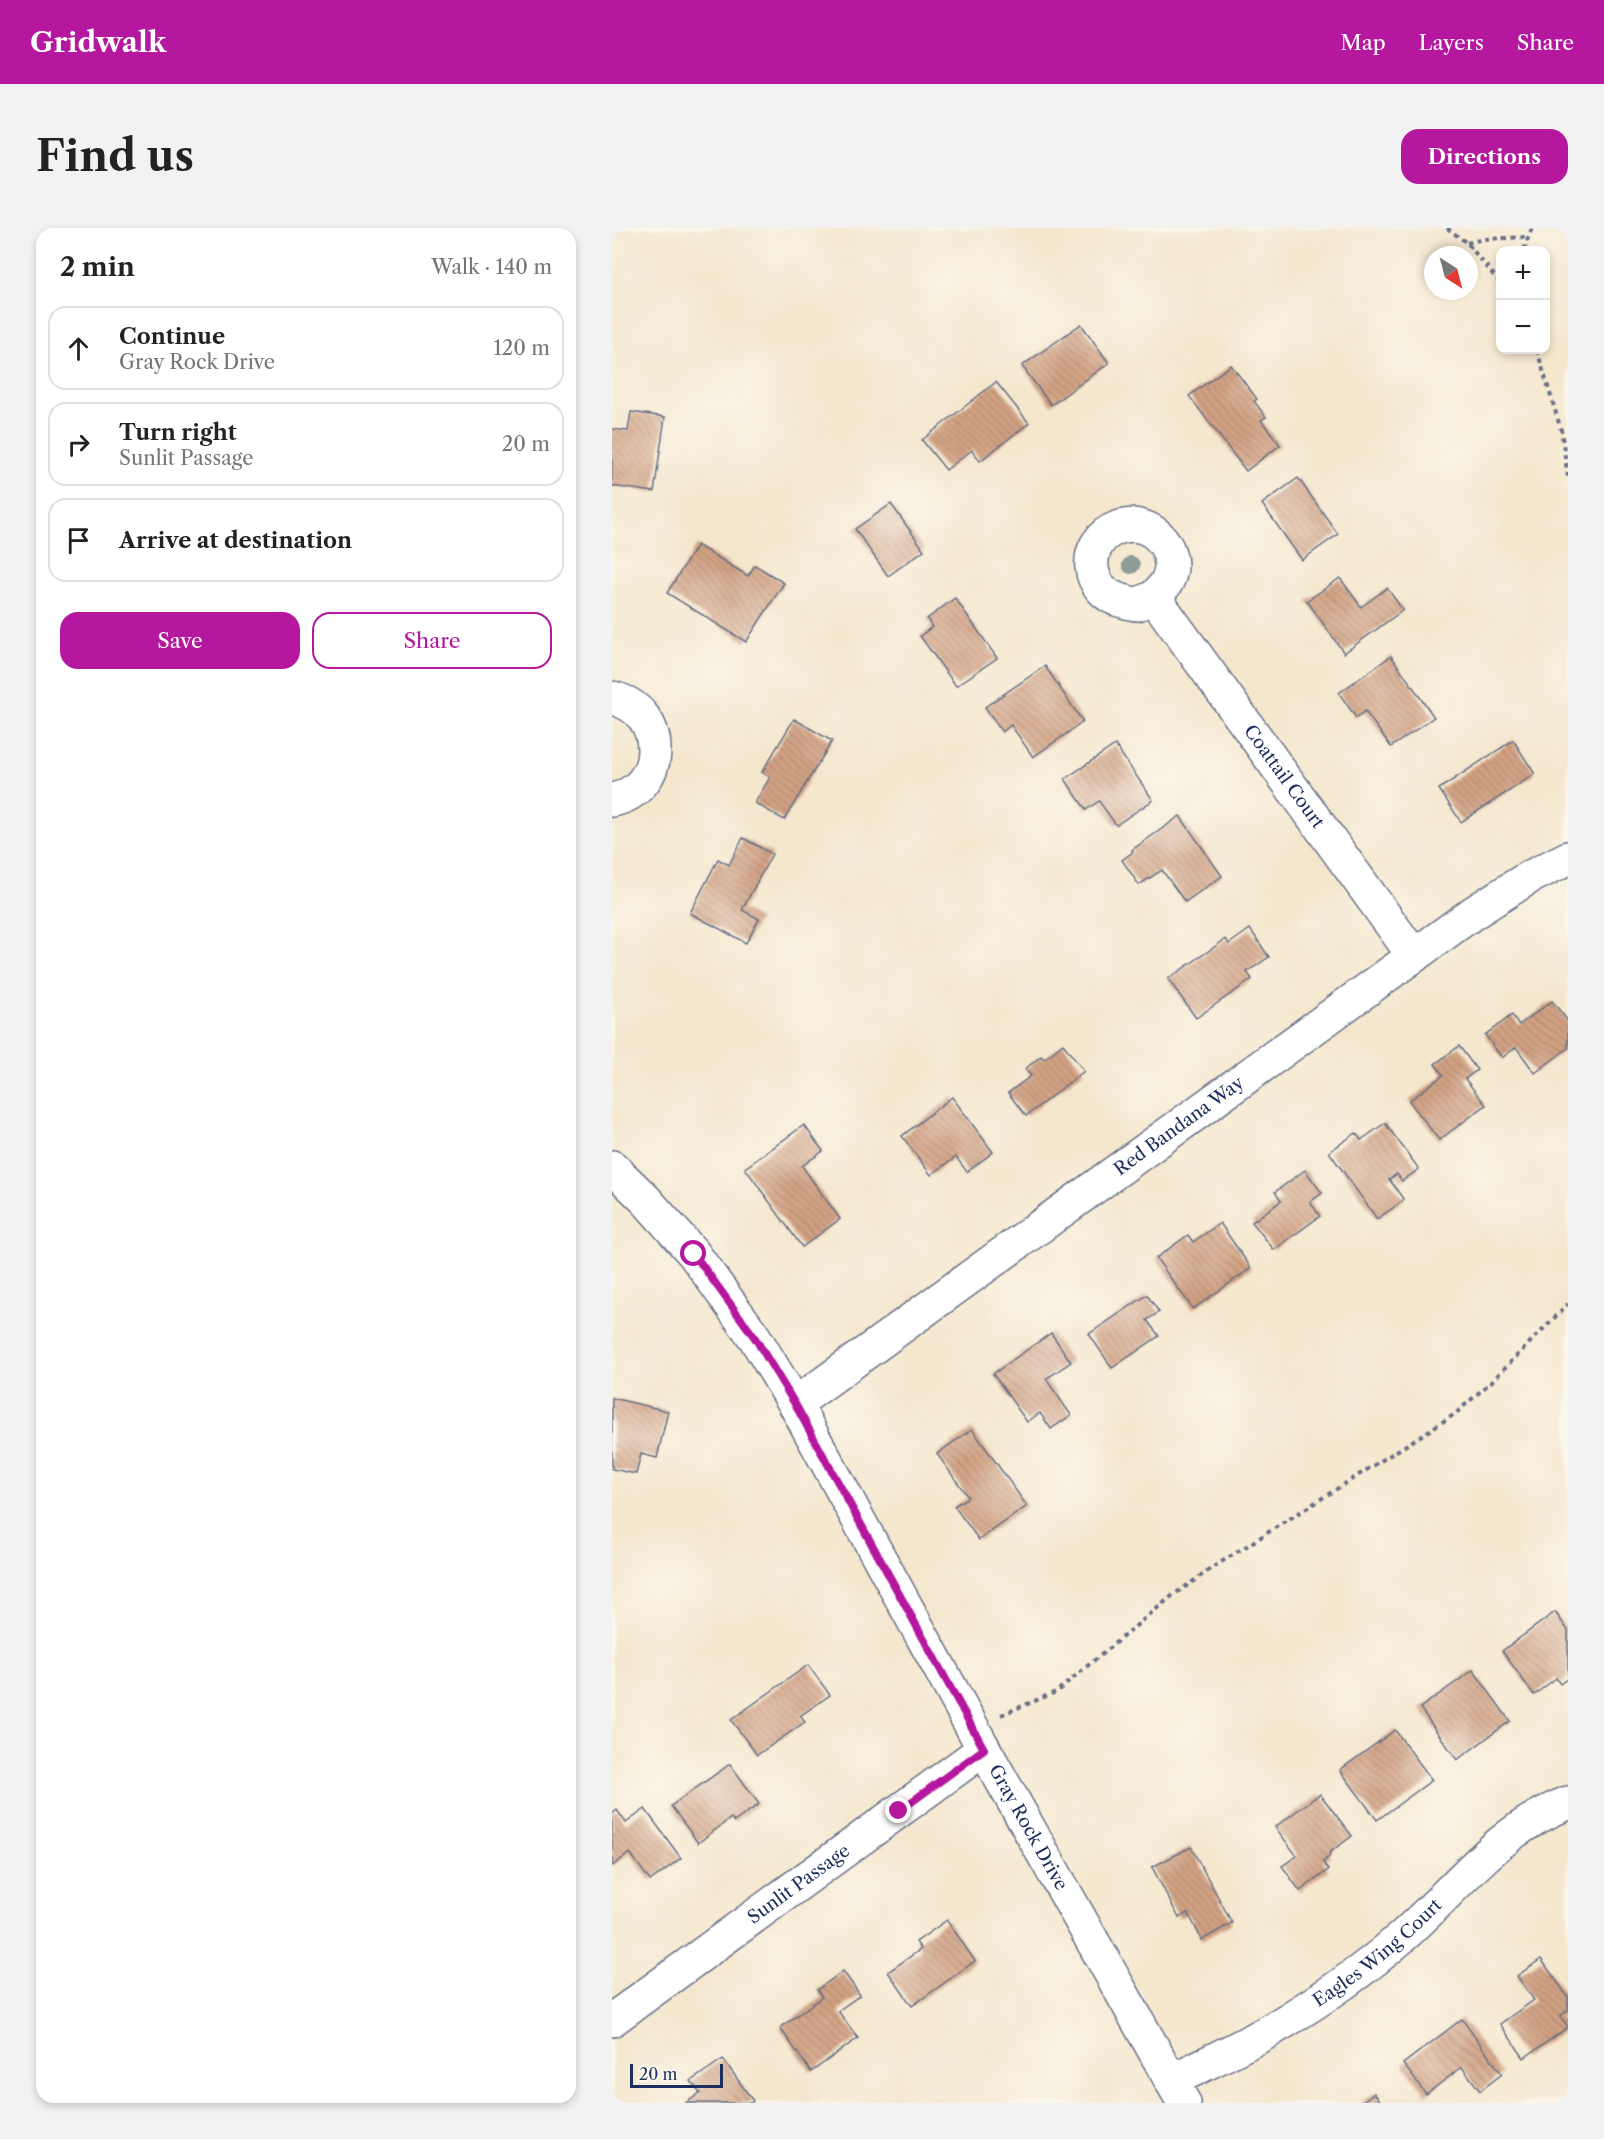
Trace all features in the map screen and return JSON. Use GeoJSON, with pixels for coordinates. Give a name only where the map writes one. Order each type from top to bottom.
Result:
{"type":"FeatureCollection","features":[{"type":"Feature","properties":{"kind":"street","name":"Coattail Court"},"geometry":{"type":"LineString","coordinates":[[1154,597],[1414,956]]}},
{"type":"Feature","properties":{"kind":"street"},"geometry":{"type":"LineString","coordinates":[[612,698],[627,703],[646,720],[651,729],[654,754],[651,768],[638,788],[612,800]]}},
{"type":"Feature","properties":{"kind":"street","name":"Red Bandana Way"},"geometry":{"type":"LineString","coordinates":[[795,1404],[1473,913],[1528,878],[1568,858]]}},
{"type":"Feature","properties":{"kind":"street","name":"Gray Rock Drive"},"geometry":{"type":"LineString","coordinates":[[612,1167],[645,1199],[694,1254],[755,1338],[795,1404],[978,1737],[1178,2092]]}},
{"type":"Feature","properties":{"kind":"street","name":"Sunlit Passage"},"geometry":{"type":"LineString","coordinates":[[612,2020],[978,1737]]}},
{"type":"Feature","properties":{"kind":"street","name":"Eagles Wing Court"},"geometry":{"type":"LineString","coordinates":[[1178,2092],[1338,1987],[1395,1943],[1441,1901],[1487,1853],[1519,1828],[1568,1803]]}},
{"type":"Feature","properties":{"kind":"path"},"geometry":{"type":"LineString","coordinates":[[1447,228],[1467,243],[1496,278]]}},
{"type":"Feature","properties":{"kind":"path"},"geometry":{"type":"LineString","coordinates":[[1525,246],[1532,228]]}},
{"type":"Feature","properties":{"kind":"path"},"geometry":{"type":"LineString","coordinates":[[1467,243],[1483,239],[1528,237]]}},
{"type":"Feature","properties":{"kind":"path"},"geometry":{"type":"LineString","coordinates":[[1538,354],[1561,430],[1568,477]]}},
{"type":"Feature","properties":{"kind":"path"},"geometry":{"type":"LineString","coordinates":[[978,1737],[1056,1692],[1172,1596],[1215,1566],[1455,1414],[1494,1379],[1568,1304]]}},
{"type":"Feature","properties":{"kind":"building"},"geometry":{"type":"Polygon","coordinates":[[[1081,324],[1109,363],[1051,405],[1022,366],[1081,324]]]}},
{"type":"Feature","properties":{"kind":"building"},"geometry":{"type":"Polygon","coordinates":[[[1231,365],[1257,399],[1254,401],[1266,417],[1261,420],[1280,445],[1246,471],[1189,396],[1231,365]]]}},
{"type":"Feature","properties":{"kind":"building"},"geometry":{"type":"Polygon","coordinates":[[[996,382],[1029,423],[980,461],[972,450],[946,470],[922,440],[996,382]]]}},
{"type":"Feature","properties":{"kind":"building"},"geometry":{"type":"Polygon","coordinates":[[[631,412],[665,417],[654,492],[612,486],[612,429],[628,431],[631,412]]]}},
{"type":"Feature","properties":{"kind":"building"},"geometry":{"type":"Polygon","coordinates":[[[1298,478],[1338,534],[1302,560],[1262,504],[1298,478]]]}},
{"type":"Feature","properties":{"kind":"building"},"geometry":{"type":"Polygon","coordinates":[[[891,504],[924,550],[888,576],[855,529],[891,504]]]}},
{"type":"Feature","properties":{"kind":"building"},"geometry":{"type":"Polygon","coordinates":[[[697,545],[748,576],[755,565],[784,583],[746,642],[667,593],[697,545]]]}},
{"type":"Feature","properties":{"kind":"building"},"geometry":{"type":"Polygon","coordinates":[[[1340,578],[1361,607],[1387,588],[1403,610],[1344,653],[1307,601],[1340,578]]]}},
{"type":"Feature","properties":{"kind":"building"},"geometry":{"type":"Polygon","coordinates":[[[955,598],[997,658],[956,686],[920,636],[932,627],[927,619],[955,598]]]}},
{"type":"Feature","properties":{"kind":"building"},"geometry":{"type":"Polygon","coordinates":[[[1391,656],[1434,717],[1391,747],[1365,711],[1356,718],[1339,693],[1391,656]]]}},
{"type":"Feature","properties":{"kind":"building"},"geometry":{"type":"Polygon","coordinates":[[[1045,666],[1083,722],[1033,757],[1011,725],[1002,732],[985,707],[1045,666]]]}},
{"type":"Feature","properties":{"kind":"building"},"geometry":{"type":"Polygon","coordinates":[[[794,719],[832,741],[784,820],[755,803],[770,777],[762,772],[794,719]]]}},
{"type":"Feature","properties":{"kind":"building"},"geometry":{"type":"Polygon","coordinates":[[[1513,740],[1535,774],[1461,822],[1439,789],[1513,740]]]}},
{"type":"Feature","properties":{"kind":"building"},"geometry":{"type":"Polygon","coordinates":[[[1115,745],[1153,800],[1116,825],[1099,801],[1086,810],[1065,779],[1115,745]]]}},
{"type":"Feature","properties":{"kind":"building"},"geometry":{"type":"Polygon","coordinates":[[[1180,816],[1222,876],[1185,902],[1162,870],[1139,885],[1122,860],[1133,852],[1132,850],[1180,816]]]}},
{"type":"Feature","properties":{"kind":"building"},"geometry":{"type":"Polygon","coordinates":[[[743,838],[772,854],[742,910],[759,919],[746,943],[690,913],[718,859],[729,865],[743,838]]]}},
{"type":"Feature","properties":{"kind":"building"},"geometry":{"type":"Polygon","coordinates":[[[1250,929],[1269,957],[1247,972],[1252,979],[1196,1018],[1168,979],[1226,939],[1229,944],[1250,929]]]}},
{"type":"Feature","properties":{"kind":"building"},"geometry":{"type":"Polygon","coordinates":[[[1552,1001],[1568,1021],[1568,1048],[1535,1073],[1516,1047],[1502,1058],[1485,1035],[1512,1015],[1519,1025],[1552,1001]]]}},
{"type":"Feature","properties":{"kind":"building"},"geometry":{"type":"Polygon","coordinates":[[[1063,1044],[1084,1071],[1026,1116],[1008,1093],[1031,1076],[1025,1069],[1041,1056],[1044,1059],[1063,1044]]]}},
{"type":"Feature","properties":{"kind":"building"},"geometry":{"type":"Polygon","coordinates":[[[1459,1046],[1477,1070],[1465,1079],[1486,1105],[1439,1140],[1409,1101],[1443,1075],[1435,1064],[1459,1046]]]}},
{"type":"Feature","properties":{"kind":"building"},"geometry":{"type":"Polygon","coordinates":[[[952,1097],[993,1152],[967,1172],[956,1157],[931,1175],[902,1136],[952,1097]]]}},
{"type":"Feature","properties":{"kind":"building"},"geometry":{"type":"Polygon","coordinates":[[[1385,1123],[1419,1169],[1402,1181],[1397,1174],[1389,1179],[1404,1200],[1377,1219],[1329,1152],[1356,1133],[1361,1140],[1385,1123]]]}},
{"type":"Feature","properties":{"kind":"building"},"geometry":{"type":"Polygon","coordinates":[[[804,1125],[823,1151],[802,1166],[840,1219],[802,1247],[745,1168],[804,1125]]]}},
{"type":"Feature","properties":{"kind":"building"},"geometry":{"type":"Polygon","coordinates":[[[1305,1170],[1322,1193],[1310,1202],[1320,1216],[1274,1250],[1252,1222],[1281,1201],[1275,1192],[1305,1170]]]}},
{"type":"Feature","properties":{"kind":"building"},"geometry":{"type":"Polygon","coordinates":[[[1220,1223],[1251,1268],[1193,1309],[1156,1258],[1188,1235],[1193,1242],[1220,1223]]]}},
{"type":"Feature","properties":{"kind":"building"},"geometry":{"type":"Polygon","coordinates":[[[1147,1295],[1159,1312],[1147,1320],[1159,1336],[1112,1368],[1089,1334],[1147,1295]]]}},
{"type":"Feature","properties":{"kind":"building"},"geometry":{"type":"Polygon","coordinates":[[[1051,1333],[1071,1362],[1046,1379],[1071,1415],[1051,1429],[1040,1413],[1027,1422],[993,1374],[1051,1333]]]}},
{"type":"Feature","properties":{"kind":"building"},"geometry":{"type":"Polygon","coordinates":[[[612,1398],[668,1411],[657,1458],[641,1454],[636,1474],[612,1469],[612,1398]]]}},
{"type":"Feature","properties":{"kind":"building"},"geometry":{"type":"Polygon","coordinates":[[[972,1429],[1027,1506],[979,1540],[954,1506],[968,1497],[937,1454],[972,1429]]]}},
{"type":"Feature","properties":{"kind":"building"},"geometry":{"type":"Polygon","coordinates":[[[1555,1612],[1568,1630],[1568,1678],[1560,1684],[1556,1678],[1534,1695],[1502,1651],[1555,1612]]]}},
{"type":"Feature","properties":{"kind":"building"},"geometry":{"type":"Polygon","coordinates":[[[808,1665],[830,1695],[800,1716],[805,1722],[757,1755],[731,1720],[808,1665]]]}},
{"type":"Feature","properties":{"kind":"building"},"geometry":{"type":"Polygon","coordinates":[[[1473,1670],[1510,1721],[1457,1760],[1420,1708],[1473,1670]]]}},
{"type":"Feature","properties":{"kind":"building"},"geometry":{"type":"Polygon","coordinates":[[[1395,1730],[1432,1780],[1377,1820],[1340,1770],[1395,1730]]]}},
{"type":"Feature","properties":{"kind":"building"},"geometry":{"type":"Polygon","coordinates":[[[730,1764],[759,1804],[734,1822],[731,1818],[698,1843],[671,1806],[730,1764]]]}},
{"type":"Feature","properties":{"kind":"building"},"geometry":{"type":"Polygon","coordinates":[[[1320,1794],[1352,1836],[1329,1853],[1330,1856],[1323,1862],[1328,1870],[1300,1891],[1282,1866],[1297,1856],[1275,1827],[1320,1794]]]}},
{"type":"Feature","properties":{"kind":"building"},"geometry":{"type":"Polygon","coordinates":[[[645,1809],[681,1858],[650,1881],[630,1853],[612,1866],[612,1814],[617,1810],[626,1823],[645,1809]]]}},
{"type":"Feature","properties":{"kind":"building"},"geometry":{"type":"Polygon","coordinates":[[[1191,1847],[1232,1923],[1202,1940],[1188,1913],[1179,1918],[1152,1867],[1191,1847]]]}},
{"type":"Feature","properties":{"kind":"building"},"geometry":{"type":"Polygon","coordinates":[[[947,1920],[975,1961],[912,2006],[888,1972],[921,1949],[916,1942],[947,1920]]]}},
{"type":"Feature","properties":{"kind":"building"},"geometry":{"type":"Polygon","coordinates":[[[1541,1959],[1568,1997],[1568,2010],[1560,2016],[1568,2027],[1524,2058],[1500,2024],[1534,2000],[1517,1976],[1541,1959]]]}},
{"type":"Feature","properties":{"kind":"building"},"geometry":{"type":"Polygon","coordinates":[[[843,1971],[860,1995],[838,2011],[858,2038],[811,2072],[780,2028],[822,1997],[817,1990],[843,1971]]]}},
{"type":"Feature","properties":{"kind":"building"},"geometry":{"type":"Polygon","coordinates":[[[1462,2019],[1502,2074],[1480,2091],[1462,2067],[1426,2094],[1403,2064],[1462,2019]]]}},
{"type":"Feature","properties":{"kind":"building"},"geometry":{"type":"Polygon","coordinates":[[[723,2059],[753,2101],[751,2103],[686,2103],[700,2093],[691,2081],[723,2059]]]}},
{"type":"Feature","properties":{"kind":"building"},"geometry":{"type":"Polygon","coordinates":[[[1374,2093],[1382,2103],[1360,2103],[1374,2093]]]}},
{"type":"Feature","properties":{"kind":"route"},"geometry":{"type":"LineString","coordinates":[[694,1254],[755,1338],[795,1404],[984,1749],[899,1811]]}}]}
